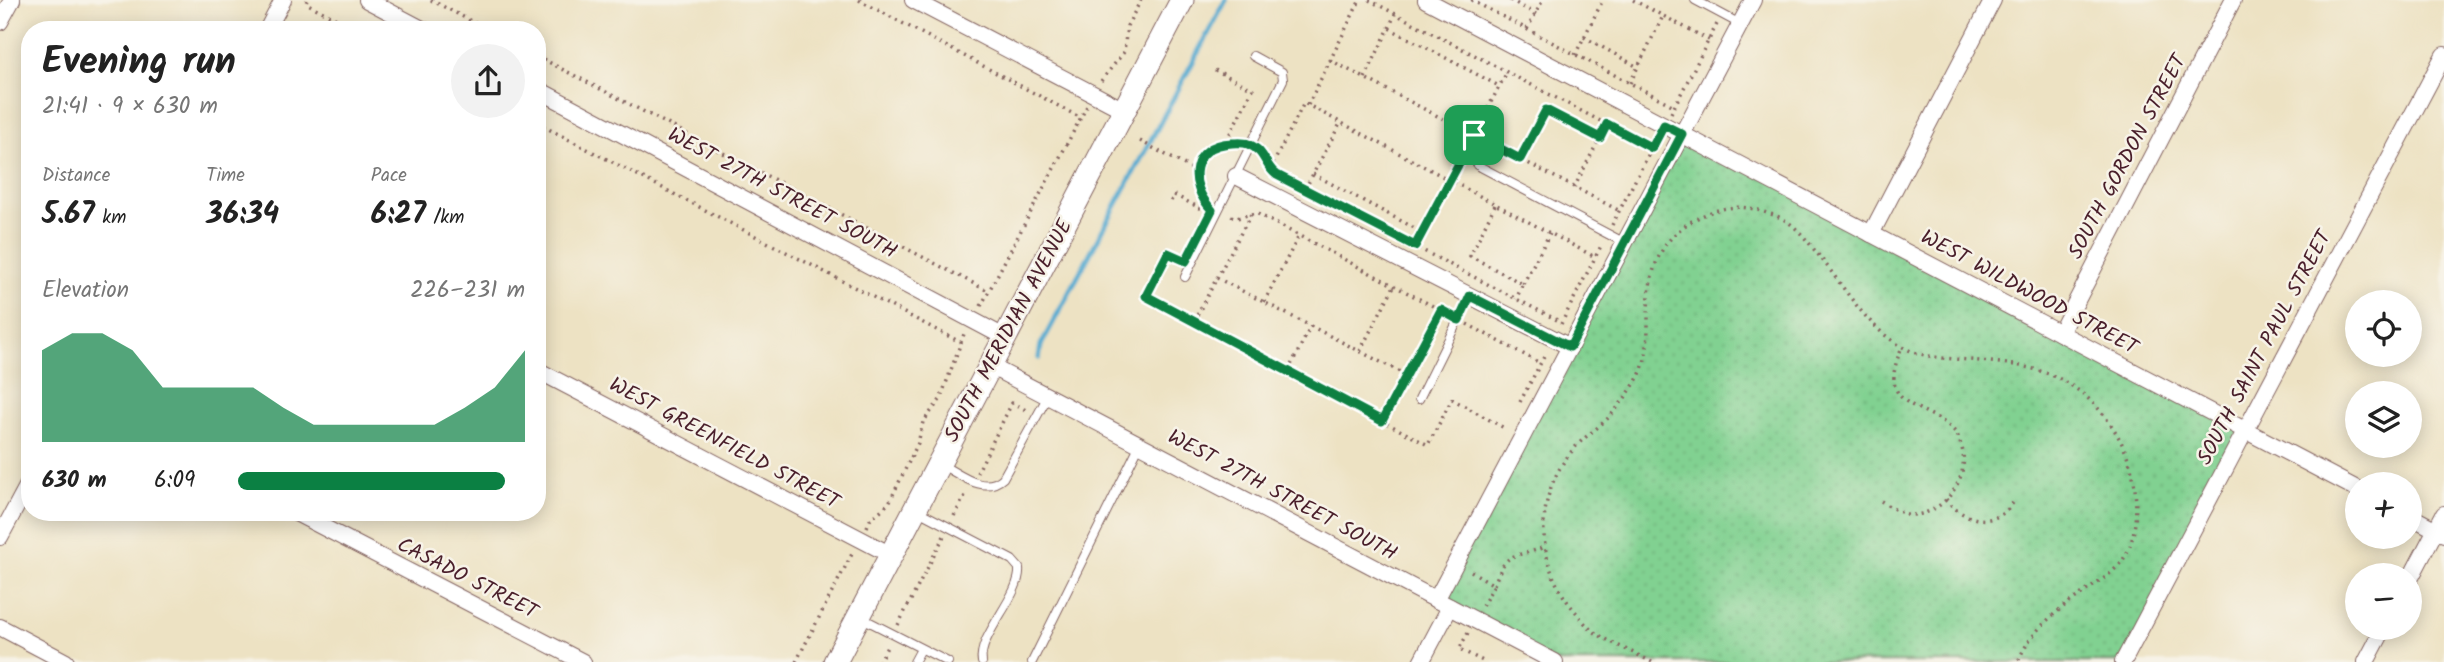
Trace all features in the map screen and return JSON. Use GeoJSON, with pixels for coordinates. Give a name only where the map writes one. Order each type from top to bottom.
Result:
{"type":"FeatureCollection","features":[{"type":"Feature","properties":{"kind":"main road","name":"SOUTH MERIDIAN AVENUE"},"geometry":{"type":"LineString","coordinates":[[835,662],[1182,0]]}},
{"type":"Feature","properties":{"kind":"street"},"geometry":{"type":"LineString","coordinates":[[0,22],[12,0]]}},
{"type":"Feature","properties":{"kind":"street"},"geometry":{"type":"LineString","coordinates":[[272,21],[283,0]]}},
{"type":"Feature","properties":{"kind":"street"},"geometry":{"type":"LineString","coordinates":[[367,0],[407,21]]}},
{"type":"Feature","properties":{"kind":"street"},"geometry":{"type":"LineString","coordinates":[[913,0],[1125,110]]}},
{"type":"Feature","properties":{"kind":"street","name":"WEST WILDWOOD STREET"},"geometry":{"type":"LineString","coordinates":[[1426,0],[2345,483]]}},
{"type":"Feature","properties":{"kind":"street"},"geometry":{"type":"LineString","coordinates":[[1421,662],[1443,603],[1570,347],[1752,0]]}},
{"type":"Feature","properties":{"kind":"street"},"geometry":{"type":"LineString","coordinates":[[1871,234],[1993,0]]}},
{"type":"Feature","properties":{"kind":"street","name":"SOUTH GORDON STREET"},"geometry":{"type":"LineString","coordinates":[[2060,333],[2234,0]]}},
{"type":"Feature","properties":{"kind":"street","name":"SOUTH SAINT PAUL STREET"},"geometry":{"type":"LineString","coordinates":[[2123,662],[2444,55]]}},
{"type":"Feature","properties":{"kind":"street","name":"WEST 27TH STREET SOUTH"},"geometry":{"type":"LineString","coordinates":[[546,94],[1006,338]]}},
{"type":"Feature","properties":{"kind":"street"},"geometry":{"type":"LineString","coordinates":[[1236,176],[1570,347]]}},
{"type":"Feature","properties":{"kind":"street","name":"WEST 27TH STREET SOUTH"},"geometry":{"type":"LineString","coordinates":[[990,366],[1555,662]]}},
{"type":"Feature","properties":{"kind":"street","name":"WEST GREENFIELD STREET"},"geometry":{"type":"LineString","coordinates":[[546,375],[891,555]]}},
{"type":"Feature","properties":{"kind":"street"},"geometry":{"type":"LineString","coordinates":[[0,537],[4,518],[21,494]]}},
{"type":"Feature","properties":{"kind":"street"},"geometry":{"type":"LineString","coordinates":[[2420,563],[2440,532],[2444,514]]}},
{"type":"Feature","properties":{"kind":"street","name":"CASADO STREET"},"geometry":{"type":"LineString","coordinates":[[311,521],[583,662]]}},
{"type":"Feature","properties":{"kind":"street"},"geometry":{"type":"LineString","coordinates":[[2422,522],[2440,532]]}},
{"type":"Feature","properties":{"kind":"street"},"geometry":{"type":"LineString","coordinates":[[0,627],[66,662]]}},
{"type":"Feature","properties":{"kind":"street"},"geometry":{"type":"LineString","coordinates":[[2366,662],[2378,640]]}},
{"type":"Feature","properties":{"kind":"lane"},"geometry":{"type":"LineString","coordinates":[[1695,0],[1740,24]]}},
{"type":"Feature","properties":{"kind":"lane"},"geometry":{"type":"LineString","coordinates":[[1185,277],[1283,80],[1282,72],[1277,68],[1253,56]]}},
{"type":"Feature","properties":{"kind":"lane"},"geometry":{"type":"LineString","coordinates":[[1477,165],[1625,243]]}},
{"type":"Feature","properties":{"kind":"lane"},"geometry":{"type":"LineString","coordinates":[[1419,399],[1470,296]]}},
{"type":"Feature","properties":{"kind":"lane"},"geometry":{"type":"LineString","coordinates":[[939,464],[975,483],[995,485],[1003,478],[1048,397]]}},
{"type":"Feature","properties":{"kind":"lane"},"geometry":{"type":"LineString","coordinates":[[1032,662],[1140,444]]}},
{"type":"Feature","properties":{"kind":"lane"},"geometry":{"type":"LineString","coordinates":[[915,509],[1012,560],[1020,568],[1018,580],[986,642],[981,655],[982,662]]}},
{"type":"Feature","properties":{"kind":"lane"},"geometry":{"type":"LineString","coordinates":[[859,616],[948,662]]}},
{"type":"Feature","properties":{"kind":"lane"},"geometry":{"type":"LineString","coordinates":[[914,662],[921,649]]}},
{"type":"Feature","properties":{"kind":"path"},"geometry":{"type":"LineString","coordinates":[[307,0],[306,3],[340,21]]}},
{"type":"Feature","properties":{"kind":"path"},"geometry":{"type":"LineString","coordinates":[[431,0],[471,21]]}},
{"type":"Feature","properties":{"kind":"path"},"geometry":{"type":"LineString","coordinates":[[859,0],[1081,118]]}},
{"type":"Feature","properties":{"kind":"path"},"geometry":{"type":"LineString","coordinates":[[1308,105],[1360,0]]}},
{"type":"Feature","properties":{"kind":"path"},"geometry":{"type":"LineString","coordinates":[[1368,0],[1652,148]]}},
{"type":"Feature","properties":{"kind":"path"},"geometry":{"type":"LineString","coordinates":[[1471,0],[1674,106]]}},
{"type":"Feature","properties":{"kind":"path"},"geometry":{"type":"LineString","coordinates":[[1510,0],[1536,14]]}},
{"type":"Feature","properties":{"kind":"path"},"geometry":{"type":"LineString","coordinates":[[1527,29],[1543,0]]}},
{"type":"Feature","properties":{"kind":"path"},"geometry":{"type":"LineString","coordinates":[[1576,55],[1603,0]]}},
{"type":"Feature","properties":{"kind":"path"},"geometry":{"type":"LineString","coordinates":[[1633,0],[1709,40]]}},
{"type":"Feature","properties":{"kind":"path"},"geometry":{"type":"LineString","coordinates":[[1364,78],[1395,14]]}},
{"type":"Feature","properties":{"kind":"path"},"geometry":{"type":"LineString","coordinates":[[1518,407],[1722,14]]}},
{"type":"Feature","properties":{"kind":"path"},"geometry":{"type":"LineString","coordinates":[[1630,83],[1664,16]]}},
{"type":"Feature","properties":{"kind":"path"},"geometry":{"type":"LineString","coordinates":[[1389,28],[1499,86]]}},
{"type":"Feature","properties":{"kind":"path"},"geometry":{"type":"LineString","coordinates":[[1584,37],[1638,67]]}},
{"type":"Feature","properties":{"kind":"path"},"geometry":{"type":"LineString","coordinates":[[1330,60],[1619,211]]}},
{"type":"Feature","properties":{"kind":"path"},"geometry":{"type":"LineString","coordinates":[[546,61],[989,292]]}},
{"type":"Feature","properties":{"kind":"path"},"geometry":{"type":"LineString","coordinates":[[1213,69],[1253,89],[1225,143]]}},
{"type":"Feature","properties":{"kind":"path"},"geometry":{"type":"LineString","coordinates":[[1415,246],[1507,72]]}},
{"type":"Feature","properties":{"kind":"path"},"geometry":{"type":"LineString","coordinates":[[1270,170],[1304,103],[1595,257]]}},
{"type":"Feature","properties":{"kind":"path"},"geometry":{"type":"LineString","coordinates":[[1520,159],[1546,110],[1600,138]]}},
{"type":"Feature","properties":{"kind":"path"},"geometry":{"type":"LineString","coordinates":[[1305,190],[1341,122]]}},
{"type":"Feature","properties":{"kind":"path"},"geometry":{"type":"LineString","coordinates":[[1574,188],[1607,124]]}},
{"type":"Feature","properties":{"kind":"path"},"geometry":{"type":"LineString","coordinates":[[546,128],[960,342]]}},
{"type":"Feature","properties":{"kind":"path"},"geometry":{"type":"LineString","coordinates":[[1140,141],[1196,170]]}},
{"type":"Feature","properties":{"kind":"path"},"geometry":{"type":"LineString","coordinates":[[1212,210],[1200,196],[1196,170],[1202,155],[1212,146],[1245,142],[1266,159],[1270,170],[1305,190],[1562,322]]}},
{"type":"Feature","properties":{"kind":"path"},"geometry":{"type":"LineString","coordinates":[[1313,174],[1422,232]]}},
{"type":"Feature","properties":{"kind":"path"},"geometry":{"type":"LineString","coordinates":[[1496,204],[1470,256],[1523,284]]}},
{"type":"Feature","properties":{"kind":"path"},"geometry":{"type":"LineString","coordinates":[[1652,662],[1592,630],[1569,604],[1551,575],[1545,547],[1546,501],[1555,476],[1573,450],[1613,413],[1640,374],[1648,342],[1650,283],[1657,258],[1668,239],[1704,214],[1745,206],[1780,217],[1797,229],[1870,320],[1902,347],[1946,360],[1992,363],[2046,373],[2085,396],[2107,419],[2123,443],[2135,493],[2133,539],[2123,560],[2104,579],[2063,607],[2039,628],[2022,650],[2018,662]]}},
{"type":"Feature","properties":{"kind":"path"},"geometry":{"type":"LineString","coordinates":[[1251,214],[1256,213],[1541,363]]}},
{"type":"Feature","properties":{"kind":"path"},"geometry":{"type":"LineString","coordinates":[[1516,299],[1550,233]]}},
{"type":"Feature","properties":{"kind":"path"},"geometry":{"type":"LineString","coordinates":[[1264,302],[1299,236]]}},
{"type":"Feature","properties":{"kind":"path"},"geometry":{"type":"LineString","coordinates":[[1186,261],[1168,253],[1146,296],[1427,445],[1451,399],[1506,429]]}},
{"type":"Feature","properties":{"kind":"path"},"geometry":{"type":"LineString","coordinates":[[1217,278],[1406,375]]}},
{"type":"Feature","properties":{"kind":"path"},"geometry":{"type":"LineString","coordinates":[[1360,352],[1394,286]]}},
{"type":"Feature","properties":{"kind":"path"},"geometry":{"type":"LineString","coordinates":[[1382,421],[1441,310]]}},
{"type":"Feature","properties":{"kind":"path"},"geometry":{"type":"LineString","coordinates":[[1289,371],[1311,326]]}},
{"type":"Feature","properties":{"kind":"path"},"geometry":{"type":"LineString","coordinates":[[1881,501],[1899,512],[1919,515],[1946,499],[1961,479],[1965,463],[1958,434],[1942,421],[1905,403],[1896,386],[1894,366],[1902,347]]}},
{"type":"Feature","properties":{"kind":"path"},"geometry":{"type":"LineString","coordinates":[[1946,499],[1955,511],[1972,518],[1985,519],[2002,514],[2015,500]]}},
{"type":"Feature","properties":{"kind":"path"},"geometry":{"type":"LineString","coordinates":[[1494,585],[1501,566],[1512,555],[1545,547]]}},
{"type":"Feature","properties":{"kind":"green space"},"geometry":{"type":"Polygon","coordinates":[[[1682,134],[2246,430],[2123,662],[1555,662],[1436,600],[1682,134]]]}},
{"type":"Feature","properties":{"kind":"waterway"},"geometry":{"type":"LineString","coordinates":[[1039,358],[1041,345],[1226,0]]}},
{"type":"Feature","properties":{"kind":"route"},"geometry":{"type":"LineString","coordinates":[[1546,110],[1600,138],[1607,124],[1652,148],[1664,125],[1682,134],[1570,347],[1470,296],[1459,320],[1441,310],[1382,421],[1146,296],[1168,253],[1186,261],[1212,210],[1200,196],[1196,170],[1202,155],[1212,146],[1245,142],[1259,150],[1270,170],[1277,175],[1415,246],[1474,135],[1520,159],[1546,110]]}}]}
